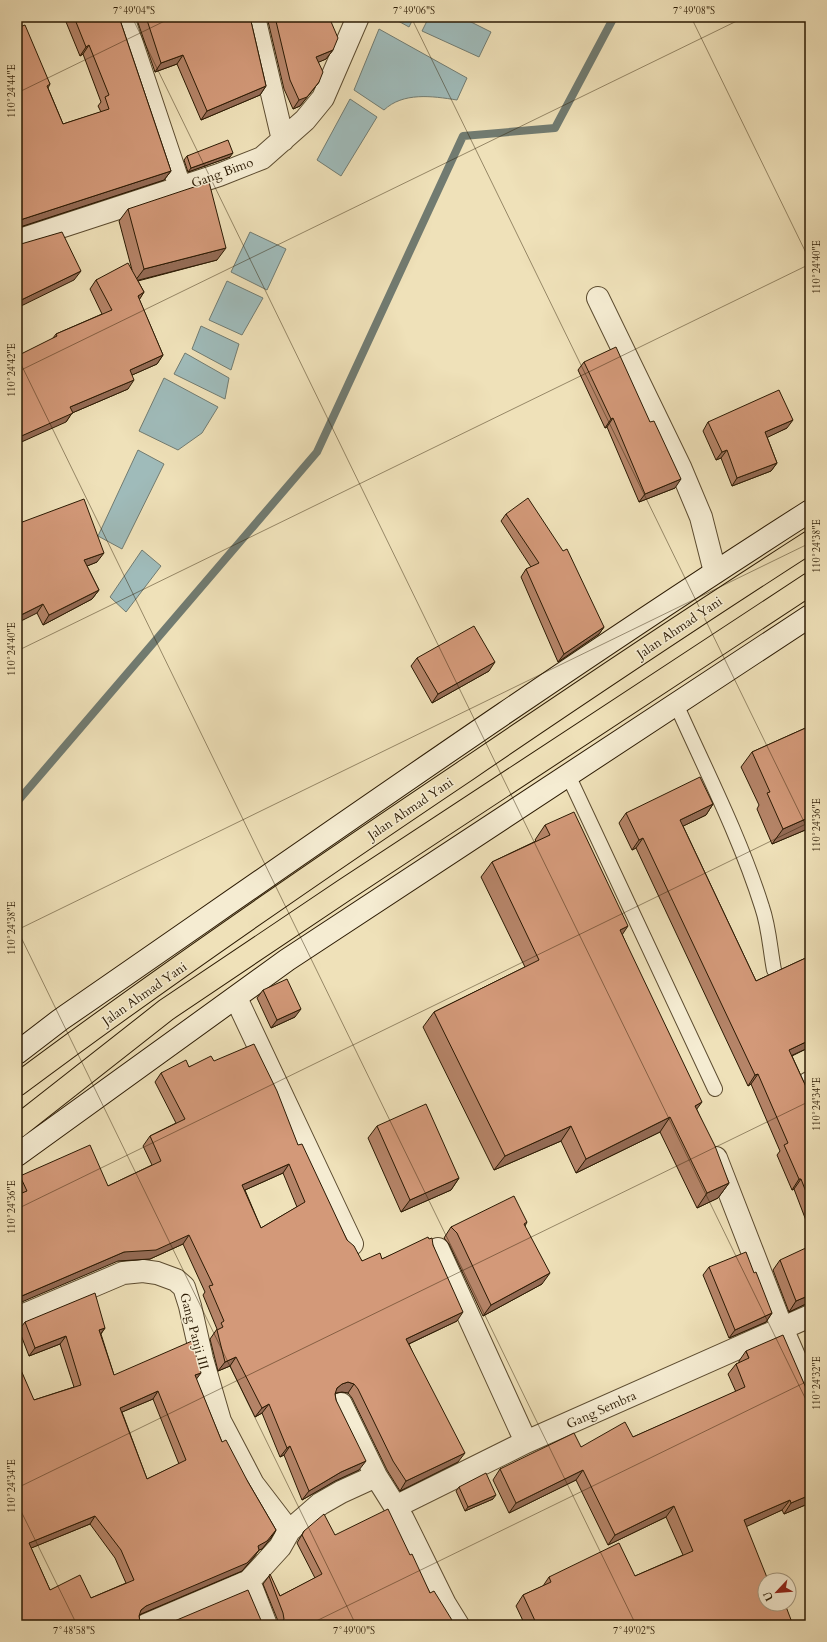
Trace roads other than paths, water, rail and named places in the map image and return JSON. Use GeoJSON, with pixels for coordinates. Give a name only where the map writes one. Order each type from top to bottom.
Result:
{"type":"FeatureCollection","features":[{"type":"Feature","properties":{"kind":"highway","name":"Jalan Ahmad Yani"},"geometry":{"type":"LineString","coordinates":[[17,1085],[79,1038],[311,874],[706,608],[810,542]]}},
{"type":"Feature","properties":{"kind":"highway","name":"Jalan Ahmad Yani"},"geometry":{"type":"LineString","coordinates":[[17,1126],[166,1010],[343,891],[810,584]]}},
{"type":"Feature","properties":{"kind":"street"},"geometry":{"type":"LineString","coordinates":[[123,17],[180,187]]}},
{"type":"Feature","properties":{"kind":"street"},"geometry":{"type":"LineString","coordinates":[[254,17],[283,140]]}},
{"type":"Feature","properties":{"kind":"street","name":"Gang Bimo"},"geometry":{"type":"LineString","coordinates":[[17,241],[220,175],[262,158],[283,140],[323,98],[358,17]]}},
{"type":"Feature","properties":{"kind":"street"},"geometry":{"type":"LineString","coordinates":[[598,298],[680,467],[701,517],[715,572]]}},
{"type":"Feature","properties":{"kind":"street"},"geometry":{"type":"LineString","coordinates":[[17,1053],[67,1016],[381,798],[715,572],[810,511]]}},
{"type":"Feature","properties":{"kind":"street"},"geometry":{"type":"LineString","coordinates":[[17,1155],[287,960],[810,616]]}},
{"type":"Feature","properties":{"kind":"street"},"geometry":{"type":"LineString","coordinates":[[236,998],[352,1244]]}},
{"type":"Feature","properties":{"kind":"street"},"geometry":{"type":"LineString","coordinates":[[713,1149],[782,1328],[810,1393]]}},
{"type":"Feature","properties":{"kind":"street"},"geometry":{"type":"LineString","coordinates":[[438,1249],[526,1442]]}},
{"type":"Feature","properties":{"kind":"street","name":"Gang Panji III"},"geometry":{"type":"LineString","coordinates":[[17,1318],[123,1273],[142,1271],[157,1273],[176,1280],[184,1288],[190,1306],[202,1359],[220,1421],[253,1484],[289,1531]]}},
{"type":"Feature","properties":{"kind":"street","name":"Gang Sembra"},"geometry":{"type":"LineString","coordinates":[[395,1507],[526,1442],[810,1316]]}},
{"type":"Feature","properties":{"kind":"street"},"geometry":{"type":"LineString","coordinates":[[341,1404],[376,1476],[419,1549],[445,1604],[458,1625]]}},
{"type":"Feature","properties":{"kind":"street"},"geometry":{"type":"LineString","coordinates":[[146,1625],[249,1581],[280,1547],[289,1531],[320,1504],[341,1492],[376,1476]]}},
{"type":"Feature","properties":{"kind":"street"},"geometry":{"type":"LineString","coordinates":[[249,1581],[266,1625]]}},
{"type":"Feature","properties":{"kind":"lane"},"geometry":{"type":"LineString","coordinates":[[676,704],[733,828],[749,870],[763,909],[774,970]]}},
{"type":"Feature","properties":{"kind":"lane"},"geometry":{"type":"LineString","coordinates":[[568,775],[715,1089]]}},
{"type":"Feature","properties":{"kind":"water"},"geometry":{"type":"Polygon","coordinates":[[[391,17],[414,17],[409,27],[391,17]]]}},
{"type":"Feature","properties":{"kind":"water"},"geometry":{"type":"Polygon","coordinates":[[[429,17],[461,17],[491,32],[479,57],[422,31],[429,17]]]}},
{"type":"Feature","properties":{"kind":"water"},"geometry":{"type":"Polygon","coordinates":[[[379,29],[467,78],[457,100],[438,97],[409,98],[400,100],[384,110],[354,90],[379,29]]]}},
{"type":"Feature","properties":{"kind":"water"},"geometry":{"type":"Polygon","coordinates":[[[350,99],[377,117],[341,176],[317,160],[350,99]]]}},
{"type":"Feature","properties":{"kind":"water"},"geometry":{"type":"Polygon","coordinates":[[[250,232],[286,249],[267,290],[231,272],[250,232]]]}},
{"type":"Feature","properties":{"kind":"water"},"geometry":{"type":"Polygon","coordinates":[[[227,281],[263,298],[242,335],[209,320],[227,281]]]}},
{"type":"Feature","properties":{"kind":"water"},"geometry":{"type":"Polygon","coordinates":[[[201,326],[239,344],[231,370],[192,349],[201,326]]]}},
{"type":"Feature","properties":{"kind":"water"},"geometry":{"type":"Polygon","coordinates":[[[185,353],[229,378],[225,399],[174,374],[185,353]]]}},
{"type":"Feature","properties":{"kind":"water"},"geometry":{"type":"Polygon","coordinates":[[[164,378],[218,407],[202,433],[178,450],[139,431],[164,378]]]}},
{"type":"Feature","properties":{"kind":"water"},"geometry":{"type":"Polygon","coordinates":[[[138,450],[164,464],[122,549],[98,536],[138,450]]]}},
{"type":"Feature","properties":{"kind":"water"},"geometry":{"type":"Polygon","coordinates":[[[142,550],[161,566],[126,612],[110,597],[142,550]]]}},
{"type":"Feature","properties":{"kind":"waterway"},"geometry":{"type":"LineString","coordinates":[[17,802],[317,452],[463,136],[555,128],[614,17]]}}]}
